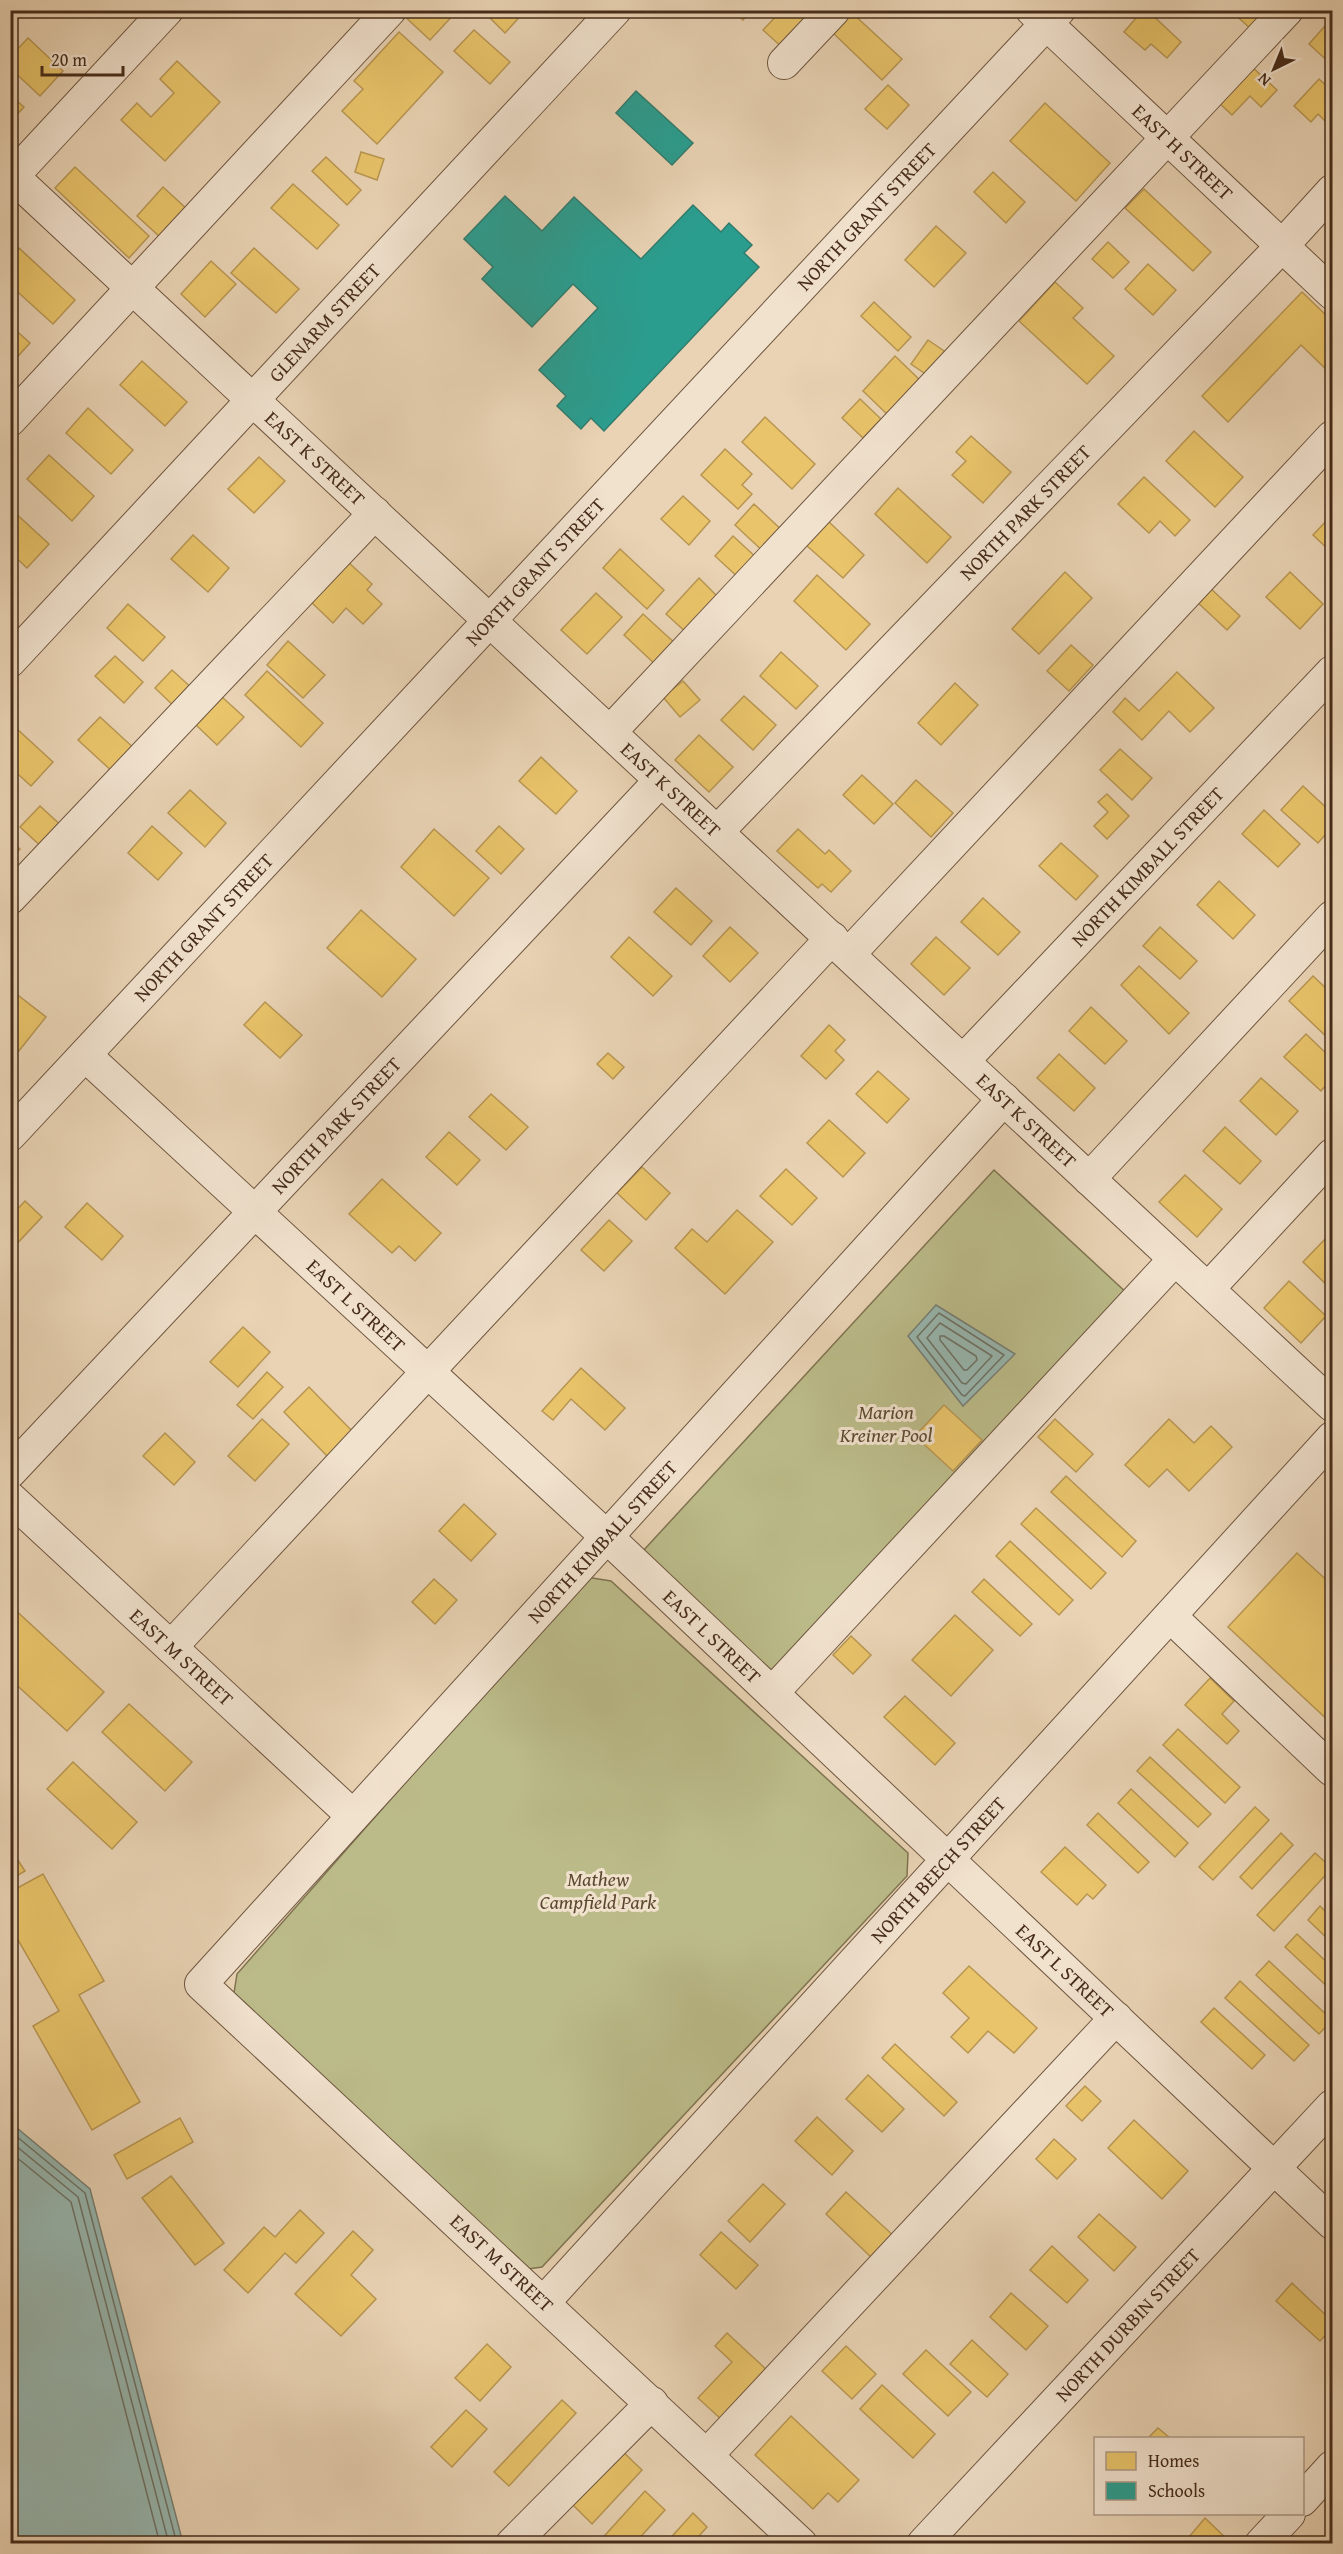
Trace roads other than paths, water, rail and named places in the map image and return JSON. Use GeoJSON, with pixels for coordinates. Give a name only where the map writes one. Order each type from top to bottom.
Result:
{"type":"FeatureCollection","features":[{"type":"Feature","properties":{"kind":"street"},"geometry":{"type":"LineString","coordinates":[[11,176],[167,10]]}},
{"type":"Feature","properties":{"kind":"street"},"geometry":{"type":"LineString","coordinates":[[10,420],[390,10]]}},
{"type":"Feature","properties":{"kind":"street","name":"GLENARM STREET"},"geometry":{"type":"LineString","coordinates":[[10,661],[615,10]]}},
{"type":"Feature","properties":{"kind":"street"},"geometry":{"type":"LineString","coordinates":[[784,63],[834,10]]}},
{"type":"Feature","properties":{"kind":"street"},"geometry":{"type":"LineString","coordinates":[[610,732],[1287,10]]}},
{"type":"Feature","properties":{"kind":"street","name":"EAST H STREET"},"geometry":{"type":"LineString","coordinates":[[1046,15],[1167,139],[1332,293]]}},
{"type":"Feature","properties":{"kind":"street","name":"NORTH GRANT STREET"},"geometry":{"type":"LineString","coordinates":[[10,1135],[491,621],[1046,15]]}},
{"type":"Feature","properties":{"kind":"street","name":"EAST K STREET"},"geometry":{"type":"LineString","coordinates":[[11,176],[1175,1259],[1330,1396]]}},
{"type":"Feature","properties":{"kind":"street","name":"NORTH PARK STREET"},"geometry":{"type":"LineString","coordinates":[[717,832],[1282,246],[1332,190]]}},
{"type":"Feature","properties":{"kind":"street"},"geometry":{"type":"LineString","coordinates":[[171,1647],[428,1371],[1332,437]]}},
{"type":"Feature","properties":{"kind":"street"},"geometry":{"type":"LineString","coordinates":[[10,898],[375,513]]}},
{"type":"Feature","properties":{"kind":"street","name":"NORTH KIMBALL STREET"},"geometry":{"type":"LineString","coordinates":[[963,1061],[1332,672]]}},
{"type":"Feature","properties":{"kind":"street","name":"NORTH PARK STREET"},"geometry":{"type":"LineString","coordinates":[[10,1473],[661,780]]}},
{"type":"Feature","properties":{"kind":"street"},"geometry":{"type":"LineString","coordinates":[[1089,1179],[1332,917]]}},
{"type":"Feature","properties":{"kind":"street","name":"EAST L STREET"},"geometry":{"type":"LineString","coordinates":[[86,1055],[607,1537],[1332,2223]]}},
{"type":"Feature","properties":{"kind":"street","name":"NORTH KIMBALL STREET"},"geometry":{"type":"LineString","coordinates":[[201,1984],[1004,1099]]}},
{"type":"Feature","properties":{"kind":"street"},"geometry":{"type":"LineString","coordinates":[[1208,1289],[1332,1155]]}},
{"type":"Feature","properties":{"kind":"street"},"geometry":{"type":"LineString","coordinates":[[772,1693],[1175,1259]]}},
{"type":"Feature","properties":{"kind":"street","name":"NORTH BEECH STREET"},"geometry":{"type":"LineString","coordinates":[[544,2302],[1332,1438]]}},
{"type":"Feature","properties":{"kind":"street","name":"EAST M STREET"},"geometry":{"type":"LineString","coordinates":[[10,1498],[353,1816]]}},
{"type":"Feature","properties":{"kind":"street"},"geometry":{"type":"LineString","coordinates":[[1170,1616],[1332,1770]]}},
{"type":"Feature","properties":{"kind":"street","name":"EAST M STREET"},"geometry":{"type":"LineString","coordinates":[[201,1984],[801,2544]]}},
{"type":"Feature","properties":{"kind":"street"},"geometry":{"type":"LineString","coordinates":[[707,2455],[1116,2018]]}},
{"type":"Feature","properties":{"kind":"street","name":"NORTH DURBIN STREET"},"geometry":{"type":"LineString","coordinates":[[923,2544],[1332,2106]]}},
{"type":"Feature","properties":{"kind":"street"},"geometry":{"type":"LineString","coordinates":[[512,2544],[652,2403]]}},
{"type":"Feature","properties":{"kind":"street"},"geometry":{"type":"LineString","coordinates":[[1304,2498],[1332,2467]]}},
{"type":"Feature","properties":{"kind":"street"},"geometry":{"type":"LineString","coordinates":[[1262,2544],[1289,2515]]}},
{"type":"Feature","properties":{"kind":"water","name":"Marion Kreiner Pool"},"geometry":{"type":"Polygon","coordinates":[[[936,1305],[1015,1354],[963,1406],[908,1336],[936,1305]]]}},
{"type":"Feature","properties":{"kind":"water"},"geometry":{"type":"Polygon","coordinates":[[[11,2123],[90,2189],[183,2543],[11,2543],[11,2123]]]}},
{"type":"Feature","properties":{"kind":"park label","name":"Mathew Campfield Park"},"geometry":{"type":"Point","coordinates":[598,1890]}}]}
